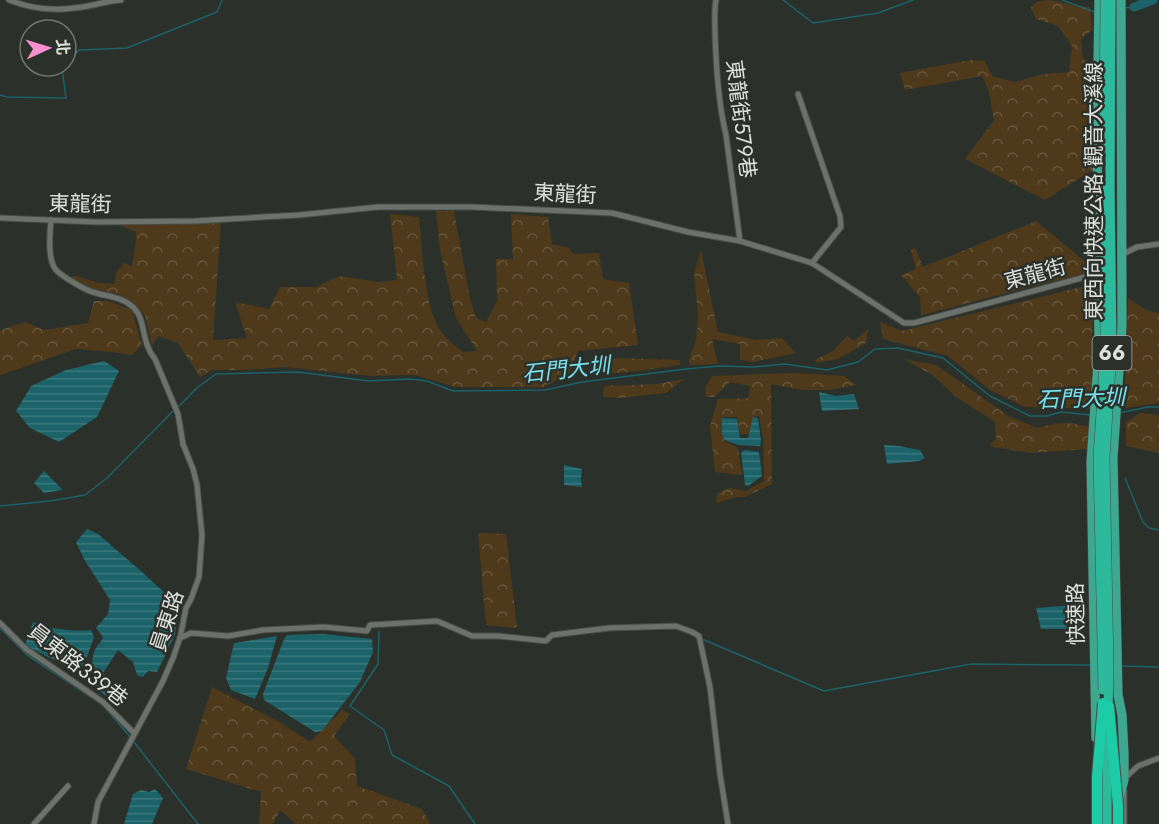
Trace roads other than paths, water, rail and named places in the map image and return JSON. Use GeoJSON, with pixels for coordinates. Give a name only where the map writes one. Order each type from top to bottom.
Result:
{"type":"FeatureCollection","features":[{"type":"Feature","properties":{"kind":"highway","name":"東西向快速公路 觀音大溪線"},"geometry":{"type":"LineString","coordinates":[[1106,704],[1105,450],[1112,351],[1110,186],[1118,1]]}},
{"type":"Feature","properties":{"kind":"highway","name":"東西向快速公路 觀音大溪線"},"geometry":{"type":"LineString","coordinates":[[1101,2],[1105,351],[1098,458],[1106,704]]}},
{"type":"Feature","properties":{"kind":"highway","name":"66"},"geometry":{"type":"LineString","coordinates":[[1099,821],[1097,777],[1106,704]]}},
{"type":"Feature","properties":{"kind":"highway","name":"66"},"geometry":{"type":"LineString","coordinates":[[1106,704],[1118,806],[1117,824]]}},
{"type":"Feature","properties":{"kind":"main road","name":"66"},"geometry":{"type":"LineString","coordinates":[[1118,1],[1121,15],[1122,255]]}},
{"type":"Feature","properties":{"kind":"main road","name":"66"},"geometry":{"type":"LineString","coordinates":[[1099,274],[1097,129],[1101,2]]}},
{"type":"Feature","properties":{"kind":"main road","name":"快速路"},"geometry":{"type":"LineString","coordinates":[[1117,824],[1117,804],[1124,780],[1122,715],[1118,695],[1113,458],[1122,326],[1122,255]]}},
{"type":"Feature","properties":{"kind":"main road","name":"快速路"},"geometry":{"type":"LineString","coordinates":[[1099,274],[1099,348],[1091,462],[1099,821]]}},
{"type":"Feature","properties":{"kind":"street"},"geometry":{"type":"LineString","coordinates":[[9,0],[24,6],[58,9],[121,0]]}},
{"type":"Feature","properties":{"kind":"street","name":"東龍街579巷"},"geometry":{"type":"LineString","coordinates":[[716,0],[715,56],[740,241]]}},
{"type":"Feature","properties":{"kind":"street"},"geometry":{"type":"LineString","coordinates":[[798,94],[840,216],[841,227],[812,263]]}},
{"type":"Feature","properties":{"kind":"street","name":"東龍街"},"geometry":{"type":"LineString","coordinates":[[0,218],[97,222],[195,221],[299,215],[378,207],[472,207],[612,213],[688,232],[740,241],[812,263],[904,323],[914,324],[1099,274]]}},
{"type":"Feature","properties":{"kind":"street","name":"員東路"},"geometry":{"type":"LineString","coordinates":[[51,220],[50,249],[53,265],[58,271],[83,288],[123,300],[134,308],[142,323],[144,337],[178,414],[183,444],[197,485],[202,535],[199,577],[186,608],[178,648],[163,681],[98,802],[94,824]]}},
{"type":"Feature","properties":{"kind":"street"},"geometry":{"type":"LineString","coordinates":[[1099,274],[1122,255],[1137,247],[1159,244]]}},
{"type":"Feature","properties":{"kind":"street"},"geometry":{"type":"LineString","coordinates":[[180,638],[191,633],[228,636],[263,630],[324,627],[367,632],[370,625],[437,621],[472,636],[546,641],[552,635],[564,633],[609,628],[676,626],[700,638],[710,687],[728,824]]}},
{"type":"Feature","properties":{"kind":"street","name":"員東路339巷"},"geometry":{"type":"LineString","coordinates":[[0,623],[26,649],[103,702],[134,733]]}},
{"type":"Feature","properties":{"kind":"street"},"geometry":{"type":"LineString","coordinates":[[1089,824],[1099,821],[1124,780],[1138,766],[1159,758]]}},
{"type":"Feature","properties":{"kind":"street","name":"快速路"},"geometry":{"type":"LineString","coordinates":[[1124,780],[1124,824]]}},
{"type":"Feature","properties":{"kind":"street"},"geometry":{"type":"LineString","coordinates":[[34,824],[68,786]]}},
{"type":"Feature","properties":{"kind":"water"},"geometry":{"type":"Polygon","coordinates":[[[104,361],[119,371],[97,417],[59,442],[30,428],[16,411],[31,386],[66,370],[104,361]]]}},
{"type":"Feature","properties":{"kind":"water"},"geometry":{"type":"Polygon","coordinates":[[[819,392],[836,396],[854,394],[859,409],[822,411],[819,392]]]}},
{"type":"Feature","properties":{"kind":"water"},"geometry":{"type":"Polygon","coordinates":[[[753,417],[758,418],[760,446],[738,445],[725,440],[722,434],[722,418],[737,419],[740,438],[748,438],[753,417]]]}},
{"type":"Feature","properties":{"kind":"water"},"geometry":{"type":"Polygon","coordinates":[[[884,445],[920,450],[925,458],[919,461],[887,464],[884,445]]]}},
{"type":"Feature","properties":{"kind":"water"},"geometry":{"type":"Polygon","coordinates":[[[746,450],[759,452],[762,476],[748,486],[745,485],[741,452],[746,450]]]}},
{"type":"Feature","properties":{"kind":"water"},"geometry":{"type":"Polygon","coordinates":[[[564,465],[582,469],[582,487],[564,485],[564,465]]]}},
{"type":"Feature","properties":{"kind":"water"},"geometry":{"type":"Polygon","coordinates":[[[44,471],[62,490],[44,493],[34,483],[44,471]]]}},
{"type":"Feature","properties":{"kind":"water"},"geometry":{"type":"Polygon","coordinates":[[[87,529],[98,534],[168,596],[177,617],[175,635],[157,672],[148,671],[143,677],[137,675],[133,662],[118,650],[103,673],[113,687],[114,694],[108,697],[96,689],[92,664],[93,654],[103,637],[96,628],[108,614],[110,600],[76,542],[87,529]]]}},
{"type":"Feature","properties":{"kind":"water"},"geometry":{"type":"Polygon","coordinates":[[[1075,605],[1083,631],[1041,629],[1036,608],[1075,605]]]}},
{"type":"Feature","properties":{"kind":"water"},"geometry":{"type":"Polygon","coordinates":[[[33,622],[76,631],[91,630],[94,637],[83,668],[75,671],[25,645],[33,622]]]}},
{"type":"Feature","properties":{"kind":"water"},"geometry":{"type":"Polygon","coordinates":[[[323,634],[372,639],[373,652],[360,682],[322,731],[315,732],[264,700],[263,694],[287,635],[323,634]]]}},
{"type":"Feature","properties":{"kind":"water"},"geometry":{"type":"Polygon","coordinates":[[[277,636],[268,668],[255,699],[231,690],[226,678],[234,643],[277,636]]]}},
{"type":"Feature","properties":{"kind":"water"},"geometry":{"type":"Polygon","coordinates":[[[155,789],[163,798],[152,824],[124,824],[133,794],[141,790],[149,792],[155,789]]]}},
{"type":"Feature","properties":{"kind":"waterway"},"geometry":{"type":"LineString","coordinates":[[78,51],[127,48],[217,12],[222,0]]}},
{"type":"Feature","properties":{"kind":"waterway"},"geometry":{"type":"LineString","coordinates":[[783,0],[813,23],[878,13],[913,0]]}},
{"type":"Feature","properties":{"kind":"waterway"},"geometry":{"type":"LineString","coordinates":[[1062,0],[1095,12]]}},
{"type":"Feature","properties":{"kind":"waterway"},"geometry":{"type":"LineString","coordinates":[[1134,7],[1153,0]]}},
{"type":"Feature","properties":{"kind":"waterway"},"geometry":{"type":"LineString","coordinates":[[1124,8],[1134,7]]}},
{"type":"Feature","properties":{"kind":"waterway"},"geometry":{"type":"LineString","coordinates":[[0,95],[66,98],[63,78]]}},
{"type":"Feature","properties":{"kind":"waterway","name":"石門大圳"},"geometry":{"type":"LineString","coordinates":[[178,407],[198,387],[216,374],[298,372],[369,381],[410,379],[427,381],[453,391],[545,390],[582,382],[719,366],[755,367],[785,364],[827,370],[858,362],[875,349],[898,348],[943,358],[990,396],[1030,416],[1047,416],[1061,412],[1090,415]]}},
{"type":"Feature","properties":{"kind":"waterway","name":"石門大圳"},"geometry":{"type":"LineString","coordinates":[[1119,413],[1159,407]]}},
{"type":"Feature","properties":{"kind":"waterway","name":"石門大圳"},"geometry":{"type":"LineString","coordinates":[[0,506],[85,495],[107,478],[174,410]]}},
{"type":"Feature","properties":{"kind":"waterway"},"geometry":{"type":"LineString","coordinates":[[1125,478],[1143,522],[1149,528],[1159,530]]}},
{"type":"Feature","properties":{"kind":"waterway"},"geometry":{"type":"LineString","coordinates":[[0,628],[27,655],[103,705],[131,738]]}},
{"type":"Feature","properties":{"kind":"waterway"},"geometry":{"type":"LineString","coordinates":[[379,632],[378,664],[350,706],[384,730],[392,755],[449,786],[475,824]]}},
{"type":"Feature","properties":{"kind":"waterway"},"geometry":{"type":"LineString","coordinates":[[702,639],[824,691],[971,664],[1089,665]]}},
{"type":"Feature","properties":{"kind":"waterway"},"geometry":{"type":"LineString","coordinates":[[1121,666],[1159,667]]}},
{"type":"Feature","properties":{"kind":"waterway"},"geometry":{"type":"LineString","coordinates":[[134,742],[198,824]]}}]}
